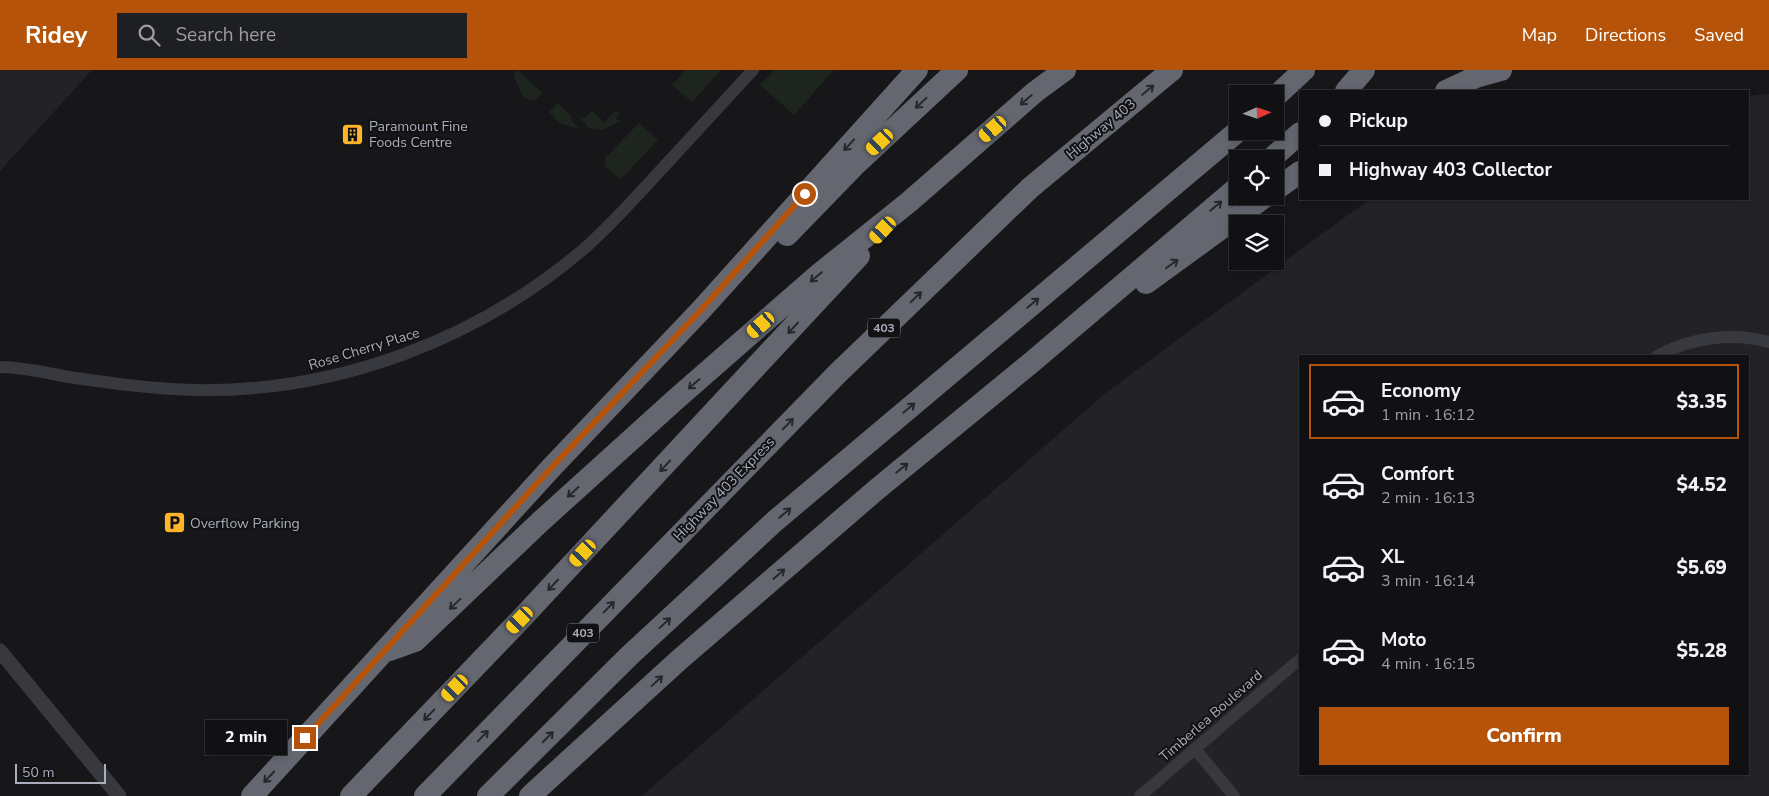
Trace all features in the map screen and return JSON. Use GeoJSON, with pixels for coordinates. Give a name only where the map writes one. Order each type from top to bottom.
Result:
{"type":"FeatureCollection","features":[{"type":"Feature","properties":{"kind":"highway"},"geometry":{"type":"LineString","coordinates":[[252,796],[552,467],[701,310],[917,70]]}},
{"type":"Feature","properties":{"kind":"highway"},"geometry":{"type":"LineString","coordinates":[[701,310],[784,238],[854,166],[957,70]]}},
{"type":"Feature","properties":{"kind":"highway"},"geometry":{"type":"LineString","coordinates":[[385,651],[415,641],[540,522],[675,400],[818,275],[908,202],[1035,92],[1064,70]]}},
{"type":"Feature","properties":{"kind":"highway","name":"Highway 403"},"geometry":{"type":"LineString","coordinates":[[1030,188],[1172,70]]}},
{"type":"Feature","properties":{"kind":"highway"},"geometry":{"type":"LineString","coordinates":[[1284,89],[1304,70]]}},
{"type":"Feature","properties":{"kind":"highway"},"geometry":{"type":"LineString","coordinates":[[1347,90],[1364,70]]}},
{"type":"Feature","properties":{"kind":"highway"},"geometry":{"type":"LineString","coordinates":[[1448,90],[1476,77],[1501,70]]}},
{"type":"Feature","properties":{"kind":"highway"},"geometry":{"type":"LineString","coordinates":[[1281,150],[1299,134]]}},
{"type":"Feature","properties":{"kind":"highway"},"geometry":{"type":"LineString","coordinates":[[488,796],[629,656],[775,521],[1229,138]]}},
{"type":"Feature","properties":{"kind":"highway"},"geometry":{"type":"LineString","coordinates":[[1284,184],[1299,173]]}},
{"type":"Feature","properties":{"kind":"highway","name":"Highway 403 Express"},"geometry":{"type":"LineString","coordinates":[[425,796],[838,373],[1030,188]]}},
{"type":"Feature","properties":{"kind":"highway"},"geometry":{"type":"LineString","coordinates":[[530,796],[678,660],[876,490],[1032,362],[1229,195]]}},
{"type":"Feature","properties":{"kind":"highway"},"geometry":{"type":"LineString","coordinates":[[351,796],[738,388],[908,202]]}},
{"type":"Feature","properties":{"kind":"highway"},"geometry":{"type":"LineString","coordinates":[[1032,362],[1253,205]]}},
{"type":"Feature","properties":{"kind":"street","name":"Rose Cherry Place"},"geometry":{"type":"LineString","coordinates":[[0,367],[155,389],[261,389],[303,382],[359,369],[427,346],[469,326],[510,303],[554,272],[586,246],[618,216],[753,70]]}},
{"type":"Feature","properties":{"kind":"street"},"geometry":{"type":"LineString","coordinates":[[1659,355],[1680,344],[1708,338],[1743,337],[1769,342]]}},
{"type":"Feature","properties":{"kind":"street"},"geometry":{"type":"LineString","coordinates":[[0,651],[119,796]]}},
{"type":"Feature","properties":{"kind":"street","name":"Timberlea Boulevard"},"geometry":{"type":"LineString","coordinates":[[1140,796],[1299,660]]}},
{"type":"Feature","properties":{"kind":"street"},"geometry":{"type":"LineString","coordinates":[[1196,749],[1234,796]]}},
{"type":"Feature","properties":{"kind":"shaded area"},"geometry":{"type":"Polygon","coordinates":[[[0,70],[92,70],[0,171],[0,70]]]}},
{"type":"Feature","properties":{"kind":"shaded area"},"geometry":{"type":"Polygon","coordinates":[[[518,70],[542,93],[535,100],[528,100],[522,95],[513,74],[518,70]]]}},
{"type":"Feature","properties":{"kind":"shaded area"},"geometry":{"type":"Polygon","coordinates":[[[686,70],[721,70],[692,102],[672,85],[686,70]]]}},
{"type":"Feature","properties":{"kind":"shaded area"},"geometry":{"type":"Polygon","coordinates":[[[775,70],[834,70],[794,115],[760,85],[775,70]]]}},
{"type":"Feature","properties":{"kind":"shaded area"},"geometry":{"type":"Polygon","coordinates":[[[1769,94],[1769,796],[642,796],[1108,391],[1273,270],[1284,270],[1284,262],[1370,200],[1749,200],[1749,96],[1769,94]]]}},
{"type":"Feature","properties":{"kind":"shaded area"},"geometry":{"type":"Polygon","coordinates":[[[558,103],[573,118],[571,120],[580,129],[561,124],[549,112],[558,103]]]}},
{"type":"Feature","properties":{"kind":"shaded area"},"geometry":{"type":"Polygon","coordinates":[[[616,110],[620,113],[616,118],[621,121],[602,130],[589,128],[577,115],[583,119],[592,111],[604,122],[616,110]]]}},
{"type":"Feature","properties":{"kind":"shaded area"},"geometry":{"type":"Polygon","coordinates":[[[639,123],[658,140],[621,179],[605,166],[605,158],[639,123]]]}},
{"type":"Feature","properties":{"kind":"place","name":"Paramount Fine Foods Centre"},"geometry":{"type":"Point","coordinates":[353,134]}},
{"type":"Feature","properties":{"kind":"place","name":"Overflow Parking"},"geometry":{"type":"Point","coordinates":[174,523]}},
{"type":"Feature","properties":{"kind":"route"},"geometry":{"type":"LineString","coordinates":[[305,738],[552,467],[701,310],[805,194]]}}]}
